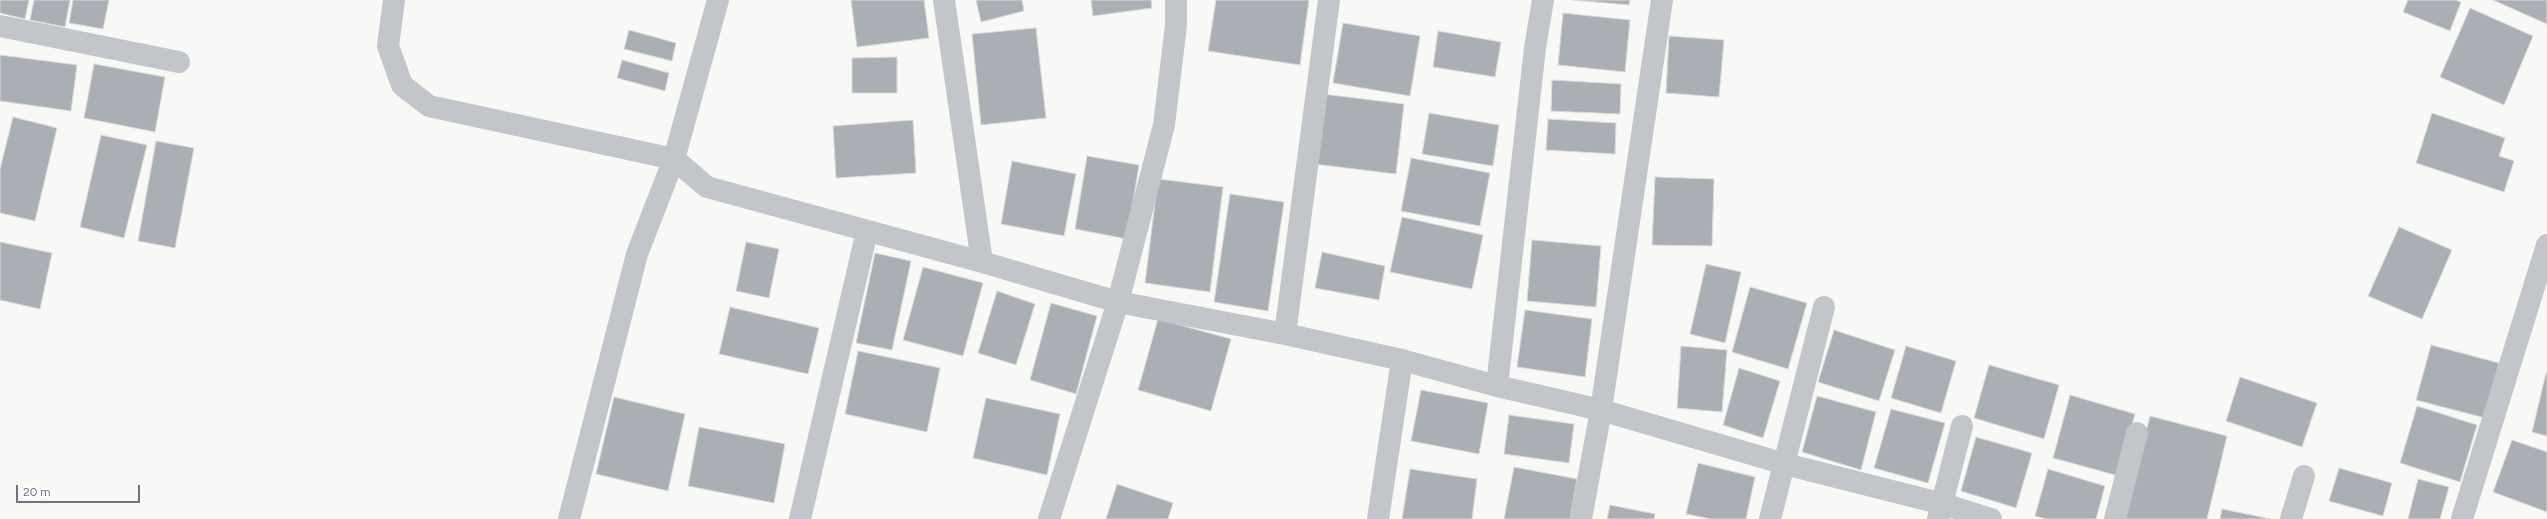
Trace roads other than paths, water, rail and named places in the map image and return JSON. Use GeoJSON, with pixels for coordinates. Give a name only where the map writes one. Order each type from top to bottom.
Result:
{"type":"FeatureCollection","features":[{"type":"Feature","properties":{"kind":"street"},"geometry":{"type":"LineString","coordinates":[[394,0],[388,46],[402,85],[428,106],[674,159],[708,187],[982,262],[1118,302],[1285,334],[1402,360],[1497,386],[1601,410],[1940,511],[1991,519]]}},
{"type":"Feature","properties":{"kind":"street"},"geometry":{"type":"LineString","coordinates":[[570,519],[637,254],[674,159],[718,0]]}},
{"type":"Feature","properties":{"kind":"street"},"geometry":{"type":"LineString","coordinates":[[944,0],[982,262]]}},
{"type":"Feature","properties":{"kind":"street"},"geometry":{"type":"LineString","coordinates":[[1049,519],[1118,302],[1164,125],[1176,25],[1176,0]]}},
{"type":"Feature","properties":{"kind":"street"},"geometry":{"type":"LineString","coordinates":[[1285,334],[1329,0]]}},
{"type":"Feature","properties":{"kind":"street"},"geometry":{"type":"LineString","coordinates":[[1497,386],[1535,48],[1543,0]]}},
{"type":"Feature","properties":{"kind":"street"},"geometry":{"type":"LineString","coordinates":[[1581,519],[1601,410],[1662,0]]}},
{"type":"Feature","properties":{"kind":"street"},"geometry":{"type":"LineString","coordinates":[[0,26],[179,62]]}},
{"type":"Feature","properties":{"kind":"street"},"geometry":{"type":"LineString","coordinates":[[800,519],[867,231]]}},
{"type":"Feature","properties":{"kind":"street"},"geometry":{"type":"LineString","coordinates":[[2462,519],[2547,245]]}},
{"type":"Feature","properties":{"kind":"street"},"geometry":{"type":"LineString","coordinates":[[1770,519],[1824,307]]}},
{"type":"Feature","properties":{"kind":"street"},"geometry":{"type":"LineString","coordinates":[[1378,519],[1402,360]]}},
{"type":"Feature","properties":{"kind":"street"},"geometry":{"type":"LineString","coordinates":[[1940,511],[1962,426]]}},
{"type":"Feature","properties":{"kind":"street"},"geometry":{"type":"LineString","coordinates":[[2115,519],[2137,433]]}},
{"type":"Feature","properties":{"kind":"street"},"geometry":{"type":"LineString","coordinates":[[2291,519],[2304,476]]}}]}
